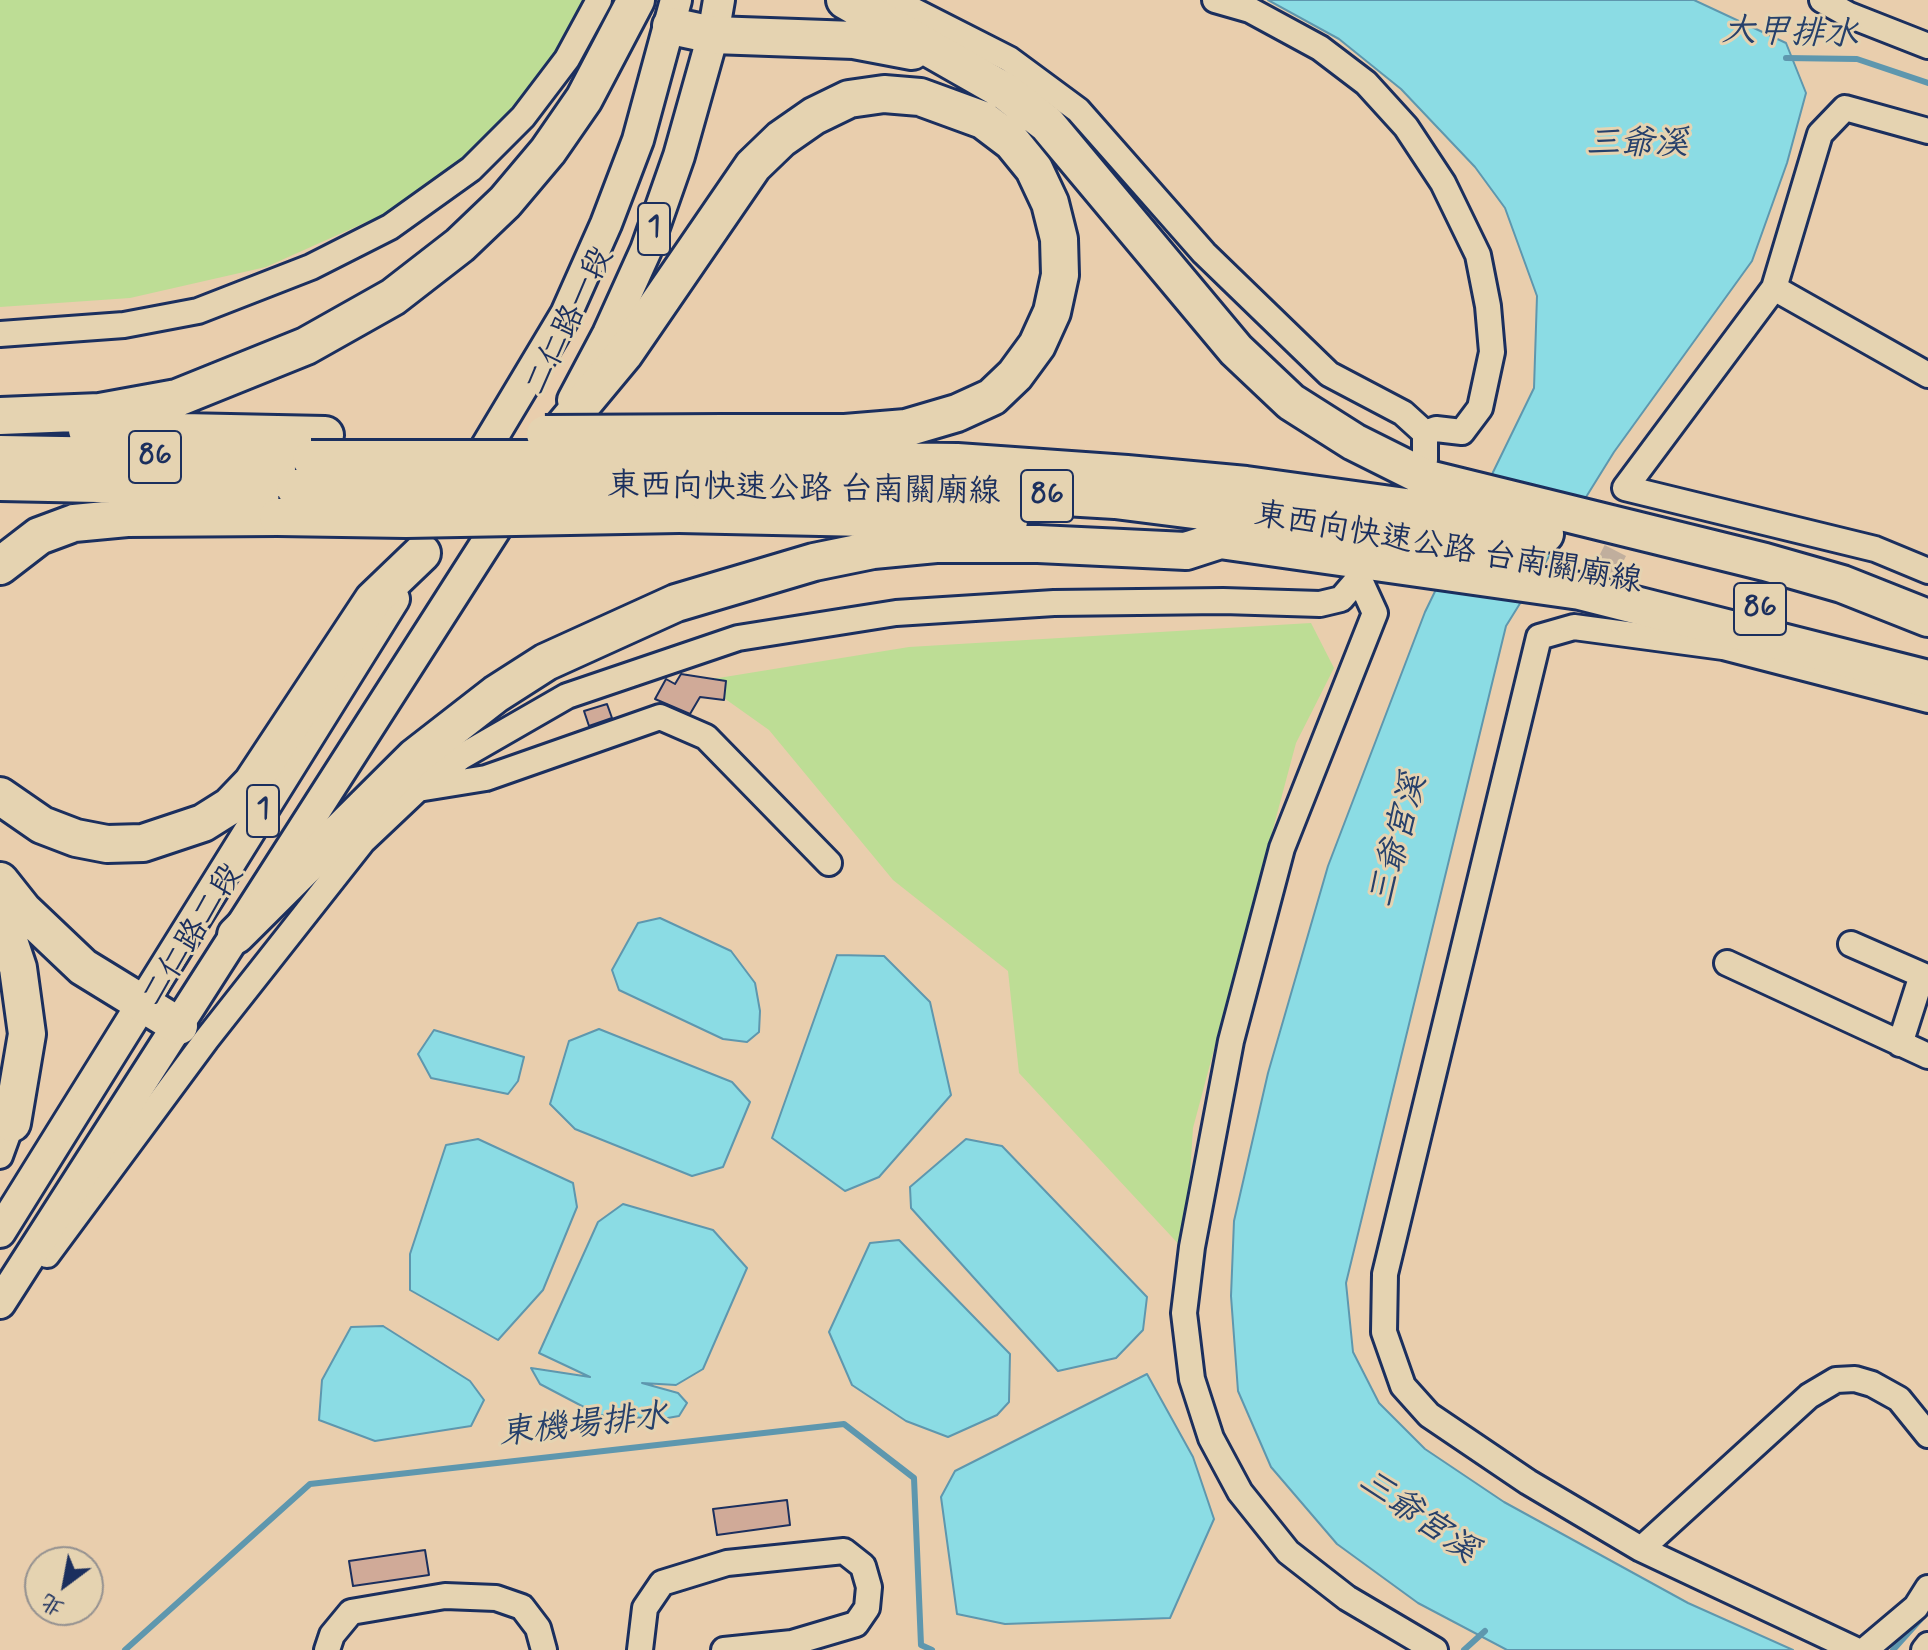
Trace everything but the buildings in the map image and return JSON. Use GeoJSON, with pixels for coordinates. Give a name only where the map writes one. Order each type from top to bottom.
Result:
{"type":"FeatureCollection","features":[{"type":"Feature","properties":{"kind":"highway"},"geometry":{"type":"LineString","coordinates":[[0,416],[100,412],[177,398],[306,346],[393,297],[460,245],[505,202],[548,151],[584,99],[636,0]]}},
{"type":"Feature","properties":{"kind":"highway"},"geometry":{"type":"LineString","coordinates":[[845,0],[1006,92],[1047,124],[1100,184],[1191,300],[1236,350],[1291,402],[1354,442],[1401,521]]}},
{"type":"Feature","properties":{"kind":"highway"},"geometry":{"type":"LineString","coordinates":[[674,13],[713,35],[854,40],[887,45],[956,64]]}},
{"type":"Feature","properties":{"kind":"highway"},"geometry":{"type":"LineString","coordinates":[[550,443],[624,354],[753,166],[781,139],[814,116],[849,99],[884,94],[920,97],[983,120],[1012,142],[1034,169],[1050,203],[1059,239],[1060,275],[1052,312],[1037,345],[1015,375],[992,397],[957,413],[906,428],[845,433],[701,473]]}},
{"type":"Feature","properties":{"kind":"highway"},"geometry":{"type":"LineString","coordinates":[[0,432],[94,430],[302,475],[701,473],[1040,522],[1220,540],[1401,521],[1597,570],[1928,679]]}},
{"type":"Feature","properties":{"kind":"highway","name":"東西向快速公路 台南關廟線"},"geometry":{"type":"LineString","coordinates":[[0,454],[302,475]]}},
{"type":"Feature","properties":{"kind":"highway","name":"東西向快速公路 台南關廟線"},"geometry":{"type":"LineString","coordinates":[[0,482],[302,475],[701,473],[1401,521],[1745,604],[1928,657]]}},
{"type":"Feature","properties":{"kind":"highway"},"geometry":{"type":"LineString","coordinates":[[0,566],[39,536],[74,523],[127,518],[302,475]]}},
{"type":"Feature","properties":{"kind":"highway"},"geometry":{"type":"LineString","coordinates":[[236,935],[415,757],[496,694],[546,662],[676,603],[814,562],[873,550],[980,544],[1186,551],[1220,540]]}},
{"type":"Feature","properties":{"kind":"highway"},"geometry":{"type":"LineString","coordinates":[[0,796],[42,825],[76,838],[107,844],[143,843],[203,823],[230,806],[252,783],[373,600],[422,553]]}},
{"type":"Feature","properties":{"kind":"highway"},"geometry":{"type":"LineString","coordinates":[[1597,570],[1842,584],[1928,620]]}},
{"type":"Feature","properties":{"kind":"highway"},"geometry":{"type":"LineString","coordinates":[[0,881],[23,910],[83,967],[179,1026]]}},
{"type":"Feature","properties":{"kind":"highway"},"geometry":{"type":"LineString","coordinates":[[0,914],[18,968],[27,1034],[12,1123]]}},
{"type":"Feature","properties":{"kind":"main road","name":"二仁路一段"},"geometry":{"type":"LineString","coordinates":[[550,443],[608,334],[646,250],[679,156],[713,35],[719,0]]}},
{"type":"Feature","properties":{"kind":"main road","name":"二仁路一段"},"geometry":{"type":"LineString","coordinates":[[524,387],[566,314],[606,224],[638,140],[674,13]]}},
{"type":"Feature","properties":{"kind":"main road","name":"二仁路二段"},"geometry":{"type":"LineString","coordinates":[[0,1232],[145,1004],[524,387]]}},
{"type":"Feature","properties":{"kind":"main road","name":"二仁路二段"},"geometry":{"type":"LineString","coordinates":[[0,1303],[550,443]]}},
{"type":"Feature","properties":{"kind":"street"},"geometry":{"type":"LineString","coordinates":[[0,334],[124,325],[198,311],[311,267],[390,227],[471,169],[523,117],[567,59],[599,0]]}},
{"type":"Feature","properties":{"kind":"street"},"geometry":{"type":"LineString","coordinates":[[893,0],[1009,59],[1078,110],[1204,253],[1329,374],[1403,413],[1425,433]]}},
{"type":"Feature","properties":{"kind":"street"},"geometry":{"type":"LineString","coordinates":[[1215,0],[1250,10],[1320,48],[1366,83],[1406,127],[1443,183],[1478,255],[1488,306],[1492,352],[1480,408],[1462,432],[1436,429],[1425,433]]}},
{"type":"Feature","properties":{"kind":"street"},"geometry":{"type":"LineString","coordinates":[[1822,0],[1849,15],[1928,46]]}},
{"type":"Feature","properties":{"kind":"street"},"geometry":{"type":"LineString","coordinates":[[1928,131],[1845,108],[1820,134],[1774,288],[1625,488],[1875,549],[1928,571]]}},
{"type":"Feature","properties":{"kind":"street"},"geometry":{"type":"LineString","coordinates":[[1774,288],[1928,375]]}},
{"type":"Feature","properties":{"kind":"street"},"geometry":{"type":"LineString","coordinates":[[1425,433],[1375,613],[1282,848],[1231,1041],[1192,1247],[1184,1313],[1192,1379],[1211,1438],[1240,1492],[1288,1552],[1347,1598],[1435,1650]]}},
{"type":"Feature","properties":{"kind":"street"},"geometry":{"type":"LineString","coordinates":[[1647,494],[1597,570],[1539,637],[1385,1274],[1384,1332],[1403,1386],[1429,1415],[1528,1482],[1641,1549],[1856,1650]]}},
{"type":"Feature","properties":{"kind":"street"},"geometry":{"type":"LineString","coordinates":[[0,1323],[63,1231],[206,1040],[363,841],[418,789],[461,757],[512,726],[567,696],[738,638],[896,613],[1054,603],[1223,601],[1320,604],[1341,599],[1401,521]]}},
{"type":"Feature","properties":{"kind":"street"},"geometry":{"type":"LineString","coordinates":[[1597,570],[1723,647],[1928,700]]}},
{"type":"Feature","properties":{"kind":"street"},"geometry":{"type":"LineString","coordinates":[[418,789],[486,778],[660,717],[706,737],[829,863]]}},
{"type":"Feature","properties":{"kind":"street"},"geometry":{"type":"LineString","coordinates":[[512,726],[539,759]]}},
{"type":"Feature","properties":{"kind":"street"},"geometry":{"type":"LineString","coordinates":[[1851,944],[1922,975],[1900,1044]]}},
{"type":"Feature","properties":{"kind":"street"},"geometry":{"type":"LineString","coordinates":[[0,951],[10,995],[15,1059],[12,1123],[0,1156]]}},
{"type":"Feature","properties":{"kind":"street"},"geometry":{"type":"LineString","coordinates":[[1727,963],[1928,1056]]}},
{"type":"Feature","properties":{"kind":"street"},"geometry":{"type":"LineString","coordinates":[[1641,1549],[1809,1396],[1836,1380],[1855,1379],[1872,1384],[1899,1399],[1928,1435]]}},
{"type":"Feature","properties":{"kind":"street"},"geometry":{"type":"LineString","coordinates":[[640,1650],[645,1608],[662,1583],[727,1563],[844,1551],[863,1566],[869,1587],[867,1608],[856,1624],[794,1646],[724,1650]]}},
{"type":"Feature","properties":{"kind":"street"},"geometry":{"type":"LineString","coordinates":[[1865,1650],[1916,1607],[1928,1588]]}},
{"type":"Feature","properties":{"kind":"street"},"geometry":{"type":"LineString","coordinates":[[327,1650],[332,1635],[351,1612],[445,1596],[496,1598],[522,1607],[538,1628],[544,1650]]}},
{"type":"Feature","properties":{"kind":"street"},"geometry":{"type":"LineString","coordinates":[[1924,1650],[1928,1645]]}},
{"type":"Feature","properties":{"kind":"green space"},"geometry":{"type":"Polygon","coordinates":[[[0,0],[586,2],[568,38],[522,101],[463,164],[400,207],[266,267],[130,298],[0,307],[0,0]]]}},
{"type":"Feature","properties":{"kind":"green space"},"geometry":{"type":"Polygon","coordinates":[[[1311,623],[1334,668],[1296,743],[1193,1128],[1185,1251],[1019,1073],[1008,971],[893,880],[769,730],[700,681],[909,647],[1311,623]]]}},
{"type":"Feature","properties":{"kind":"water","name":"三爺溪"},"geometry":{"type":"Polygon","coordinates":[[[1268,0],[1694,0],[1786,43],[1806,93],[1787,163],[1752,261],[1614,452],[1506,626],[1346,1283],[1353,1352],[1379,1403],[1425,1449],[1504,1502],[1688,1603],[1793,1650],[1507,1650],[1418,1603],[1337,1544],[1271,1467],[1238,1391],[1231,1296],[1234,1221],[1268,1073],[1328,866],[1425,612],[1534,388],[1537,296],[1505,208],[1475,167],[1401,89],[1339,39],[1268,0]]]}},
{"type":"Feature","properties":{"kind":"water"},"geometry":{"type":"Polygon","coordinates":[[[660,918],[731,951],[755,983],[760,1011],[759,1032],[747,1042],[723,1039],[619,990],[612,970],[638,923],[660,918]]]}},
{"type":"Feature","properties":{"kind":"water"},"geometry":{"type":"Polygon","coordinates":[[[837,955],[884,956],[930,1002],[951,1095],[879,1177],[845,1191],[772,1138],[837,955]]]}},
{"type":"Feature","properties":{"kind":"water"},"geometry":{"type":"Polygon","coordinates":[[[599,1029],[732,1082],[750,1102],[723,1167],[692,1176],[575,1129],[550,1104],[569,1041],[599,1029]]]}},
{"type":"Feature","properties":{"kind":"water"},"geometry":{"type":"Polygon","coordinates":[[[434,1030],[524,1057],[518,1081],[508,1094],[431,1078],[418,1054],[434,1030]]]}},
{"type":"Feature","properties":{"kind":"water"},"geometry":{"type":"Polygon","coordinates":[[[478,1139],[573,1183],[577,1207],[543,1290],[498,1340],[410,1290],[410,1254],[446,1145],[478,1139]]]}},
{"type":"Feature","properties":{"kind":"water"},"geometry":{"type":"Polygon","coordinates":[[[966,1139],[1002,1146],[1147,1297],[1143,1330],[1116,1358],[1058,1371],[911,1208],[910,1187],[966,1139]]]}},
{"type":"Feature","properties":{"kind":"water"},"geometry":{"type":"Polygon","coordinates":[[[623,1204],[713,1230],[747,1268],[703,1369],[676,1385],[642,1383],[678,1393],[687,1403],[679,1416],[662,1419],[599,1415],[540,1384],[531,1368],[590,1377],[539,1353],[598,1222],[623,1204]]]}},
{"type":"Feature","properties":{"kind":"water"},"geometry":{"type":"Polygon","coordinates":[[[899,1240],[1010,1354],[1009,1402],[997,1415],[948,1437],[906,1421],[852,1385],[829,1332],[870,1243],[899,1240]]]}},
{"type":"Feature","properties":{"kind":"water"},"geometry":{"type":"Polygon","coordinates":[[[383,1326],[470,1381],[484,1400],[471,1426],[375,1441],[319,1420],[322,1380],[351,1327],[383,1326]]]}},
{"type":"Feature","properties":{"kind":"water"},"geometry":{"type":"Polygon","coordinates":[[[1147,1374],[1193,1457],[1214,1519],[1170,1618],[1005,1624],[957,1614],[941,1497],[955,1471],[1147,1374]]]}},
{"type":"Feature","properties":{"kind":"waterway","name":"大甲排水"},"geometry":{"type":"LineString","coordinates":[[1786,58],[1857,59],[1928,83]]}},
{"type":"Feature","properties":{"kind":"waterway","name":"東機場排水"},"geometry":{"type":"LineString","coordinates":[[125,1650],[310,1484],[844,1424],[914,1478],[921,1645],[932,1650]]}},
{"type":"Feature","properties":{"kind":"waterway"},"geometry":{"type":"LineString","coordinates":[[1893,1650],[1928,1611]]}},
{"type":"Feature","properties":{"kind":"waterway","name":"東機場排水"},"geometry":{"type":"LineString","coordinates":[[1464,1650],[1485,1631]]}},
{"type":"Feature","properties":{"kind":"tunnel"},"geometry":{"type":"LineString","coordinates":[[1588,604],[1632,518]]}},
{"type":"Feature","properties":{"kind":"water label","name":"三爺宮溪"},"geometry":{"type":"Point","coordinates":[1400,841]}},
{"type":"Feature","properties":{"kind":"water label","name":"三爺宮溪"},"geometry":{"type":"Point","coordinates":[1417,1518]}}]}
